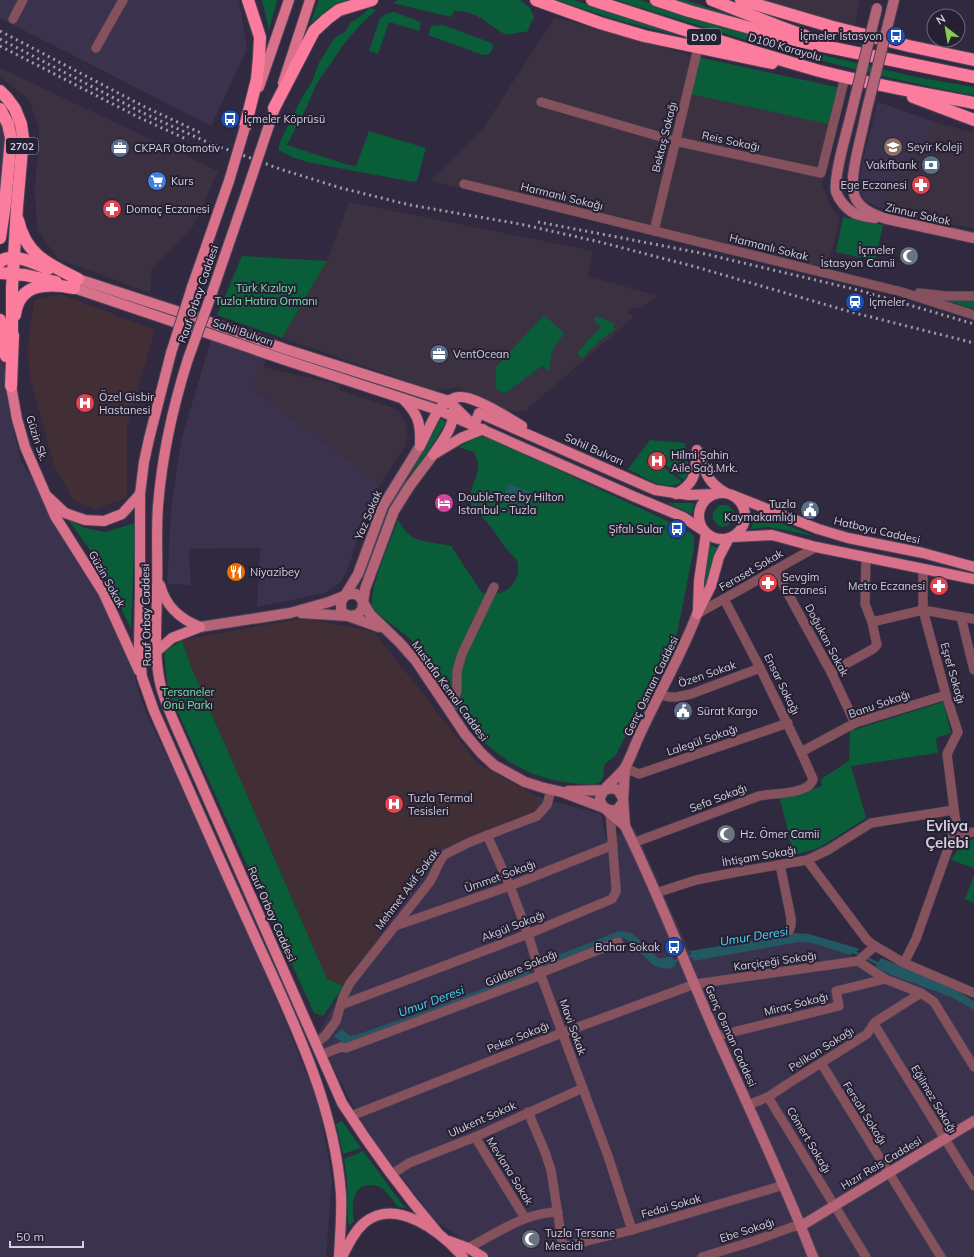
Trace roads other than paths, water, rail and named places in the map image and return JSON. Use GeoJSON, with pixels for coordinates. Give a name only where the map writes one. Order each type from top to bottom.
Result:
{"type":"FeatureCollection","features":[{"type":"Feature","properties":{"kind":"highway"},"geometry":{"type":"LineString","coordinates":[[245,127],[257,79],[260,57],[260,37],[248,0]]}},
{"type":"Feature","properties":{"kind":"highway"},"geometry":{"type":"LineString","coordinates":[[274,108],[312,33],[339,10],[372,0]]}},
{"type":"Feature","properties":{"kind":"highway"},"geometry":{"type":"LineString","coordinates":[[536,0],[620,29],[761,62],[817,70]]}},
{"type":"Feature","properties":{"kind":"highway","name":"D100 Karayolu"},"geometry":{"type":"LineString","coordinates":[[592,0],[705,37],[817,70],[887,87],[974,103]]}},
{"type":"Feature","properties":{"kind":"highway","name":"D100 Karayolu"},"geometry":{"type":"LineString","coordinates":[[656,0],[794,40],[974,77]]}},
{"type":"Feature","properties":{"kind":"highway"},"geometry":{"type":"LineString","coordinates":[[712,0],[817,40],[870,55]]}},
{"type":"Feature","properties":{"kind":"highway"},"geometry":{"type":"LineString","coordinates":[[741,0],[833,27],[974,60]]}},
{"type":"Feature","properties":{"kind":"highway"},"geometry":{"type":"LineString","coordinates":[[887,87],[974,120]]}},
{"type":"Feature","properties":{"kind":"highway","name":"2702"},"geometry":{"type":"LineString","coordinates":[[0,91],[8,98],[15,109],[21,124],[23,138],[16,207],[14,257]]}},
{"type":"Feature","properties":{"kind":"highway","name":"2702"},"geometry":{"type":"LineString","coordinates":[[0,109],[8,124],[11,138],[0,238]]}},
{"type":"Feature","properties":{"kind":"highway"},"geometry":{"type":"LineString","coordinates":[[952,111],[974,116]]}},
{"type":"Feature","properties":{"kind":"highway"},"geometry":{"type":"LineString","coordinates":[[16,207],[20,229],[29,246],[37,256],[76,284]]}},
{"type":"Feature","properties":{"kind":"highway"},"geometry":{"type":"LineString","coordinates":[[0,262],[3,258],[14,257],[11,386]]}},
{"type":"Feature","properties":{"kind":"highway","name":"Sahil Bulvarı"},"geometry":{"type":"LineString","coordinates":[[14,257],[76,284]]}},
{"type":"Feature","properties":{"kind":"highway","name":"Sahil Bulvarı"},"geometry":{"type":"LineString","coordinates":[[0,273],[76,284]]}},
{"type":"Feature","properties":{"kind":"highway"},"geometry":{"type":"LineString","coordinates":[[12,342],[19,300],[27,292],[35,287],[76,284]]}},
{"type":"Feature","properties":{"kind":"highway"},"geometry":{"type":"LineString","coordinates":[[0,320],[3,357],[11,386]]}},
{"type":"Feature","properties":{"kind":"main road","name":"Rauf Orbay Caddesi"},"geometry":{"type":"LineString","coordinates":[[289,0],[245,127],[229,181],[171,353],[144,462],[140,494],[139,646],[142,677],[154,711],[288,1012],[320,1092],[331,1132],[341,1192],[342,1214],[339,1257]]}},
{"type":"Feature","properties":{"kind":"main road","name":"Rauf Orbay Caddesi"},"geometry":{"type":"LineString","coordinates":[[310,0],[248,188],[178,390],[162,472],[157,522],[157,651],[161,687],[172,716],[342,1103],[419,1211],[441,1236],[463,1257]]}},
{"type":"Feature","properties":{"kind":"main road","name":"Sahil Bulvarı"},"geometry":{"type":"LineString","coordinates":[[76,284],[282,359],[401,397],[453,418],[476,431],[684,518],[705,532]]}},
{"type":"Feature","properties":{"kind":"main road","name":"Sahil Bulvarı"},"geometry":{"type":"LineString","coordinates":[[76,284],[198,318],[285,349],[449,402],[476,431]]}},
{"type":"Feature","properties":{"kind":"main road","name":"Güzin Sk."},"geometry":{"type":"LineString","coordinates":[[11,386],[17,419],[25,446],[46,495]]}},
{"type":"Feature","properties":{"kind":"main road"},"geometry":{"type":"LineString","coordinates":[[420,446],[438,412],[449,402],[459,396],[473,400],[508,418],[551,444]]}},
{"type":"Feature","properties":{"kind":"main road"},"geometry":{"type":"LineString","coordinates":[[401,397],[411,407],[419,420],[420,446]]}},
{"type":"Feature","properties":{"kind":"main road"},"geometry":{"type":"LineString","coordinates":[[433,455],[440,445],[453,418],[449,402]]}},
{"type":"Feature","properties":{"kind":"main road","name":"Sahil Bulvarı"},"geometry":{"type":"LineString","coordinates":[[476,431],[478,413],[655,490],[676,494],[715,494]]}},
{"type":"Feature","properties":{"kind":"main road"},"geometry":{"type":"LineString","coordinates":[[433,455],[476,431]]}},
{"type":"Feature","properties":{"kind":"main road"},"geometry":{"type":"LineString","coordinates":[[676,494],[687,487],[693,477],[697,450],[709,480],[718,488],[738,499],[746,512],[744,527],[739,533],[731,538],[719,557],[711,586],[697,614]]}},
{"type":"Feature","properties":{"kind":"main road"},"geometry":{"type":"LineString","coordinates":[[46,495],[65,512],[85,520],[104,521],[122,514],[140,494]]}},
{"type":"Feature","properties":{"kind":"main road"},"geometry":{"type":"LineString","coordinates":[[729,494],[715,494],[703,503],[700,510],[700,524],[705,532],[717,539],[772,535],[866,558],[974,579]]}},
{"type":"Feature","properties":{"kind":"main road","name":"Hatboyu Caddesi"},"geometry":{"type":"LineString","coordinates":[[729,494],[818,529],[848,538],[923,553],[974,567]]}},
{"type":"Feature","properties":{"kind":"main road","name":"Güzin Sokak"},"geometry":{"type":"LineString","coordinates":[[46,495],[54,516],[103,592],[142,677]]}},
{"type":"Feature","properties":{"kind":"main road"},"geometry":{"type":"LineString","coordinates":[[697,614],[699,581],[705,532]]}},
{"type":"Feature","properties":{"kind":"main road"},"geometry":{"type":"LineString","coordinates":[[157,578],[164,598],[170,606],[184,620],[200,627]]}},
{"type":"Feature","properties":{"kind":"main road"},"geometry":{"type":"LineString","coordinates":[[157,651],[172,638],[200,627]]}},
{"type":"Feature","properties":{"kind":"main road","name":"Rauf Orbay Caddesi"},"geometry":{"type":"LineString","coordinates":[[342,1257],[358,1230],[365,1222],[383,1215],[392,1214],[415,1220],[441,1236],[468,1248],[483,1257]]}},
{"type":"Feature","properties":{"kind":"street"},"geometry":{"type":"LineString","coordinates":[[14,19],[23,0]]}},
{"type":"Feature","properties":{"kind":"street"},"geometry":{"type":"LineString","coordinates":[[96,48],[123,0]]}},
{"type":"Feature","properties":{"kind":"street","name":"Zinnur Sokak"},"geometry":{"type":"LineString","coordinates":[[894,0],[852,176],[852,186],[856,199],[861,207],[876,216],[974,238]]}},
{"type":"Feature","properties":{"kind":"street"},"geometry":{"type":"LineString","coordinates":[[878,4],[840,160],[836,181],[836,191],[839,199],[846,208],[854,213],[862,216],[887,219]]}},
{"type":"Feature","properties":{"kind":"street","name":"Bektaş Sokağı"},"geometry":{"type":"LineString","coordinates":[[654,231],[698,48]]}},
{"type":"Feature","properties":{"kind":"street","name":"Reis Sokağı"},"geometry":{"type":"LineString","coordinates":[[541,102],[675,141],[821,173],[845,77]]}},
{"type":"Feature","properties":{"kind":"street","name":"Harmanlı Sokağı"},"geometry":{"type":"LineString","coordinates":[[464,184],[654,231]]}},
{"type":"Feature","properties":{"kind":"street","name":"Harmanlı Sokak"},"geometry":{"type":"LineString","coordinates":[[654,231],[902,292],[974,315]]}},
{"type":"Feature","properties":{"kind":"street","name":"Harmanlı Sokak"},"geometry":{"type":"LineString","coordinates":[[902,292],[947,296],[974,296]]}},
{"type":"Feature","properties":{"kind":"street"},"geometry":{"type":"LineString","coordinates":[[411,407],[438,412]]}},
{"type":"Feature","properties":{"kind":"street","name":"Yaz Sokak"},"geometry":{"type":"LineString","coordinates":[[344,596],[358,574],[384,506],[420,446]]}},
{"type":"Feature","properties":{"kind":"street","name":"Yaz Sokak"},"geometry":{"type":"LineString","coordinates":[[363,601],[365,589],[394,511],[409,487],[433,455]]}},
{"type":"Feature","properties":{"kind":"street","name":"Feraset Sokak"},"geometry":{"type":"LineString","coordinates":[[697,614],[816,547]]}},
{"type":"Feature","properties":{"kind":"street"},"geometry":{"type":"LineString","coordinates":[[831,672],[873,649],[877,645],[866,604],[866,558]]}},
{"type":"Feature","properties":{"kind":"street","name":"Doğukan Sokak"},"geometry":{"type":"LineString","coordinates":[[775,570],[831,672],[855,723]]}},
{"type":"Feature","properties":{"kind":"street","name":"Eşref Sokağı"},"geometry":{"type":"LineString","coordinates":[[904,963],[916,939],[956,824],[947,754],[958,732],[922,610],[923,570]]}},
{"type":"Feature","properties":{"kind":"street"},"geometry":{"type":"LineString","coordinates":[[452,706],[457,691],[457,671],[462,654],[494,587]]}},
{"type":"Feature","properties":{"kind":"street"},"geometry":{"type":"LineString","coordinates":[[349,594],[356,594],[363,601],[363,608],[360,613],[355,616],[348,616],[341,609],[340,602],[344,596],[349,594]]}},
{"type":"Feature","properties":{"kind":"street","name":"Mustafa Kemal Caddesi"},"geometry":{"type":"LineString","coordinates":[[200,627],[290,613],[329,602],[344,596]]}},
{"type":"Feature","properties":{"kind":"street","name":"Ensar Sokağı"},"geometry":{"type":"LineString","coordinates":[[724,599],[802,752],[813,779],[812,782]]}},
{"type":"Feature","properties":{"kind":"street","name":"Mustafa Kemal Caddesi"},"geometry":{"type":"LineString","coordinates":[[363,601],[370,614],[416,661],[458,723],[485,758],[505,772],[525,782],[562,792],[608,811]]}},
{"type":"Feature","properties":{"kind":"street"},"geometry":{"type":"LineString","coordinates":[[872,622],[922,610],[974,619]]}},
{"type":"Feature","properties":{"kind":"street","name":"Mustafa Kemal Caddesi"},"geometry":{"type":"LineString","coordinates":[[290,613],[348,616],[364,620],[385,629]]}},
{"type":"Feature","properties":{"kind":"street","name":"Genç Osman Caddesi"},"geometry":{"type":"LineString","coordinates":[[605,790],[625,768],[697,614]]}},
{"type":"Feature","properties":{"kind":"street"},"geometry":{"type":"LineString","coordinates":[[961,617],[974,670]]}},
{"type":"Feature","properties":{"kind":"street","name":"Özen Sokak"},"geometry":{"type":"LineString","coordinates":[[660,695],[676,697],[691,694],[760,668]]}},
{"type":"Feature","properties":{"kind":"street","name":"Banu Sokağı"},"geometry":{"type":"LineString","coordinates":[[802,752],[855,723],[946,695]]}},
{"type":"Feature","properties":{"kind":"street","name":"Lalegül Sokağı"},"geometry":{"type":"LineString","coordinates":[[625,768],[639,774],[788,723]]}},
{"type":"Feature","properties":{"kind":"street","name":"Genç Osman Caddesi"},"geometry":{"type":"LineString","coordinates":[[625,768],[623,798],[625,826],[656,893],[717,1036],[784,1185],[813,1257]]}},
{"type":"Feature","properties":{"kind":"street","name":"Sefa Sokağı"},"geometry":{"type":"LineString","coordinates":[[633,843],[759,796],[768,794],[786,794],[807,786],[812,782]]}},
{"type":"Feature","properties":{"kind":"street"},"geometry":{"type":"LineString","coordinates":[[608,788],[615,788],[621,792],[623,798],[622,804],[618,809],[612,811],[608,811],[600,800],[605,790],[608,788]]}},
{"type":"Feature","properties":{"kind":"street","name":"Mehmet Akif Sokak"},"geometry":{"type":"LineString","coordinates":[[316,1043],[332,1028],[336,1021],[343,996],[350,983],[429,883],[438,863],[444,855],[456,848],[487,835],[537,816],[547,805],[551,790]]}},
{"type":"Feature","properties":{"kind":"street","name":"Mustafa Kemal Caddesi"},"geometry":{"type":"LineString","coordinates":[[562,792],[605,790]]}},
{"type":"Feature","properties":{"kind":"street","name":"İhtişam Sokağı"},"geometry":{"type":"LineString","coordinates":[[656,893],[696,880],[807,860],[828,850],[871,823],[954,810]]}},
{"type":"Feature","properties":{"kind":"street","name":"Genç Osman Caddesi"},"geometry":{"type":"LineString","coordinates":[[608,811],[625,826]]}},
{"type":"Feature","properties":{"kind":"street","name":"Akgül Sokağı"},"geometry":{"type":"LineString","coordinates":[[341,1005],[528,934],[612,899],[616,892],[616,888],[613,845],[608,811]]}},
{"type":"Feature","properties":{"kind":"street"},"geometry":{"type":"LineString","coordinates":[[953,835],[974,832]]}},
{"type":"Feature","properties":{"kind":"street","name":"Mavi Sokak"},"geometry":{"type":"LineString","coordinates":[[487,835],[510,886],[528,934],[540,973],[608,1156],[632,1230]]}},
{"type":"Feature","properties":{"kind":"street","name":"Ümmet Sokağı"},"geometry":{"type":"LineString","coordinates":[[394,926],[510,886],[613,845]]}},
{"type":"Feature","properties":{"kind":"street"},"geometry":{"type":"LineString","coordinates":[[807,860],[867,940],[872,949],[974,993]]}},
{"type":"Feature","properties":{"kind":"street"},"geometry":{"type":"LineString","coordinates":[[780,865],[792,925],[789,931]]}},
{"type":"Feature","properties":{"kind":"street","name":"Güldere Sokağı"},"geometry":{"type":"LineString","coordinates":[[321,1055],[341,1047],[346,1048],[536,978],[540,973],[618,942]]}},
{"type":"Feature","properties":{"kind":"street"},"geometry":{"type":"LineString","coordinates":[[872,949],[859,960],[885,979],[921,993],[934,1002],[974,1067]]}},
{"type":"Feature","properties":{"kind":"street","name":"Karçiçeği Sokağı"},"geometry":{"type":"LineString","coordinates":[[695,984],[859,960]]}},
{"type":"Feature","properties":{"kind":"street","name":"Miraç Sokağı"},"geometry":{"type":"LineString","coordinates":[[717,1036],[840,1006],[836,991],[885,979]]}},
{"type":"Feature","properties":{"kind":"street","name":"Peker Sokağı"},"geometry":{"type":"LineString","coordinates":[[351,1116],[562,1033],[695,984]]}},
{"type":"Feature","properties":{"kind":"street","name":"Pelikan Sokağı"},"geometry":{"type":"LineString","coordinates":[[748,1105],[768,1097],[868,1034],[874,1024],[921,993]]}},
{"type":"Feature","properties":{"kind":"street","name":"Eğilmez Sokağı"},"geometry":{"type":"LineString","coordinates":[[874,1024],[974,1186]]}},
{"type":"Feature","properties":{"kind":"street","name":"Fersah Sokağı"},"geometry":{"type":"LineString","coordinates":[[821,1063],[941,1257]]}},
{"type":"Feature","properties":{"kind":"street","name":"Ulukent Sokak"},"geometry":{"type":"LineString","coordinates":[[392,1174],[408,1163],[475,1137],[583,1088]]}},
{"type":"Feature","properties":{"kind":"street","name":"Cömert Sokağı"},"geometry":{"type":"LineString","coordinates":[[768,1097],[866,1257]]}},
{"type":"Feature","properties":{"kind":"street"},"geometry":{"type":"LineString","coordinates":[[468,1248],[525,1218],[544,1212],[558,1212],[548,1160],[528,1112]]}},
{"type":"Feature","properties":{"kind":"street","name":"Hızır Reis Caddesi"},"geometry":{"type":"LineString","coordinates":[[801,1226],[974,1121]]}},
{"type":"Feature","properties":{"kind":"street","name":"Mevlana Sokak"},"geometry":{"type":"LineString","coordinates":[[475,1137],[525,1218]]}},
{"type":"Feature","properties":{"kind":"street","name":"Fedai Sokak"},"geometry":{"type":"LineString","coordinates":[[558,1212],[563,1246],[632,1230],[784,1185]]}},
{"type":"Feature","properties":{"kind":"street","name":"Ebe Sokağı"},"geometry":{"type":"LineString","coordinates":[[702,1257],[754,1241],[792,1227],[801,1226]]}},
{"type":"Feature","properties":{"kind":"waterway","name":"Umur Deresi"},"geometry":{"type":"LineString","coordinates":[[852,951],[881,965]]}},
{"type":"Feature","properties":{"kind":"waterway","name":"Umur Deresi"},"geometry":{"type":"LineString","coordinates":[[672,962],[695,955]]}},
{"type":"Feature","properties":{"kind":"railway"},"geometry":{"type":"LineString","coordinates":[[0,31],[145,107],[201,133]]}},
{"type":"Feature","properties":{"kind":"railway"},"geometry":{"type":"LineString","coordinates":[[0,39],[143,113],[207,142],[280,169],[341,188],[410,205],[520,224],[600,242],[696,267],[851,312],[974,343]]}},
{"type":"Feature","properties":{"kind":"railway"},"geometry":{"type":"LineString","coordinates":[[0,46],[140,118],[188,140]]}},
{"type":"Feature","properties":{"kind":"railway"},"geometry":{"type":"LineString","coordinates":[[538,222],[701,253],[858,290],[974,324]]}},
{"type":"Feature","properties":{"kind":"place","name":"İçmeler İstasyon"},"geometry":{"type":"Point","coordinates":[896,36]}},
{"type":"Feature","properties":{"kind":"place","name":"İçmeler Köprüsü"},"geometry":{"type":"Point","coordinates":[230,119]}},
{"type":"Feature","properties":{"kind":"place","name":"Seyir Koleji"},"geometry":{"type":"Point","coordinates":[893,147]}},
{"type":"Feature","properties":{"kind":"place","name":"CKPAR Otomotiv"},"geometry":{"type":"Point","coordinates":[120,148]}},
{"type":"Feature","properties":{"kind":"place","name":"Vakıfbank"},"geometry":{"type":"Point","coordinates":[931,165]}},
{"type":"Feature","properties":{"kind":"place","name":"Kurs"},"geometry":{"type":"Point","coordinates":[157,181]}},
{"type":"Feature","properties":{"kind":"place","name":"Ege Eczanesi"},"geometry":{"type":"Point","coordinates":[921,185]}},
{"type":"Feature","properties":{"kind":"place","name":"Domaç Eczanesi"},"geometry":{"type":"Point","coordinates":[112,209]}},
{"type":"Feature","properties":{"kind":"place","name":"İçmeler İstasyon Camii"},"geometry":{"type":"Point","coordinates":[909,256]}},
{"type":"Feature","properties":{"kind":"place","name":"İçmeler"},"geometry":{"type":"Point","coordinates":[855,302]}},
{"type":"Feature","properties":{"kind":"place","name":"VentOcean"},"geometry":{"type":"Point","coordinates":[439,354]}},
{"type":"Feature","properties":{"kind":"place","name":"Özel Gisbir Hastanesi"},"geometry":{"type":"Point","coordinates":[85,403]}},
{"type":"Feature","properties":{"kind":"place","name":"Hilmi Şahin Aile Sağ.Mrk."},"geometry":{"type":"Point","coordinates":[657,461]}},
{"type":"Feature","properties":{"kind":"place","name":"DoubleTree by Hilton Istanbul - Tuzla"},"geometry":{"type":"Point","coordinates":[444,503]}},
{"type":"Feature","properties":{"kind":"place","name":"Tuzla Kaymakamlığı"},"geometry":{"type":"Point","coordinates":[810,510]}},
{"type":"Feature","properties":{"kind":"place","name":"Şifalı Sular"},"geometry":{"type":"Point","coordinates":[677,529]}},
{"type":"Feature","properties":{"kind":"place","name":"Niyazibey"},"geometry":{"type":"Point","coordinates":[236,572]}},
{"type":"Feature","properties":{"kind":"place","name":"Sevgim Eczanesi"},"geometry":{"type":"Point","coordinates":[768,583]}},
{"type":"Feature","properties":{"kind":"place","name":"Metro Eczanesi"},"geometry":{"type":"Point","coordinates":[939,586]}},
{"type":"Feature","properties":{"kind":"place","name":"Sürat Kargo"},"geometry":{"type":"Point","coordinates":[683,711]}},
{"type":"Feature","properties":{"kind":"place","name":"Tuzla Termal Tesisleri"},"geometry":{"type":"Point","coordinates":[394,804]}},
{"type":"Feature","properties":{"kind":"place","name":"Hz. Ömer Camii"},"geometry":{"type":"Point","coordinates":[726,834]}},
{"type":"Feature","properties":{"kind":"place","name":"Bahar Sokak"},"geometry":{"type":"Point","coordinates":[674,947]}},
{"type":"Feature","properties":{"kind":"place","name":"Tuzla Tersane Mescidi"},"geometry":{"type":"Point","coordinates":[531,1239]}},
{"type":"Feature","properties":{"kind":"district","name":"Evliya Çelebi"},"geometry":{"type":"Point","coordinates":[947,834]}},
{"type":"Feature","properties":{"kind":"park label","name":"Türk Kızılayı Tuzla Hatıra Ormanı"},"geometry":{"type":"Point","coordinates":[266,294]}},
{"type":"Feature","properties":{"kind":"park label","name":"Tersaneler Önü Parkı"},"geometry":{"type":"Point","coordinates":[188,698]}}]}
